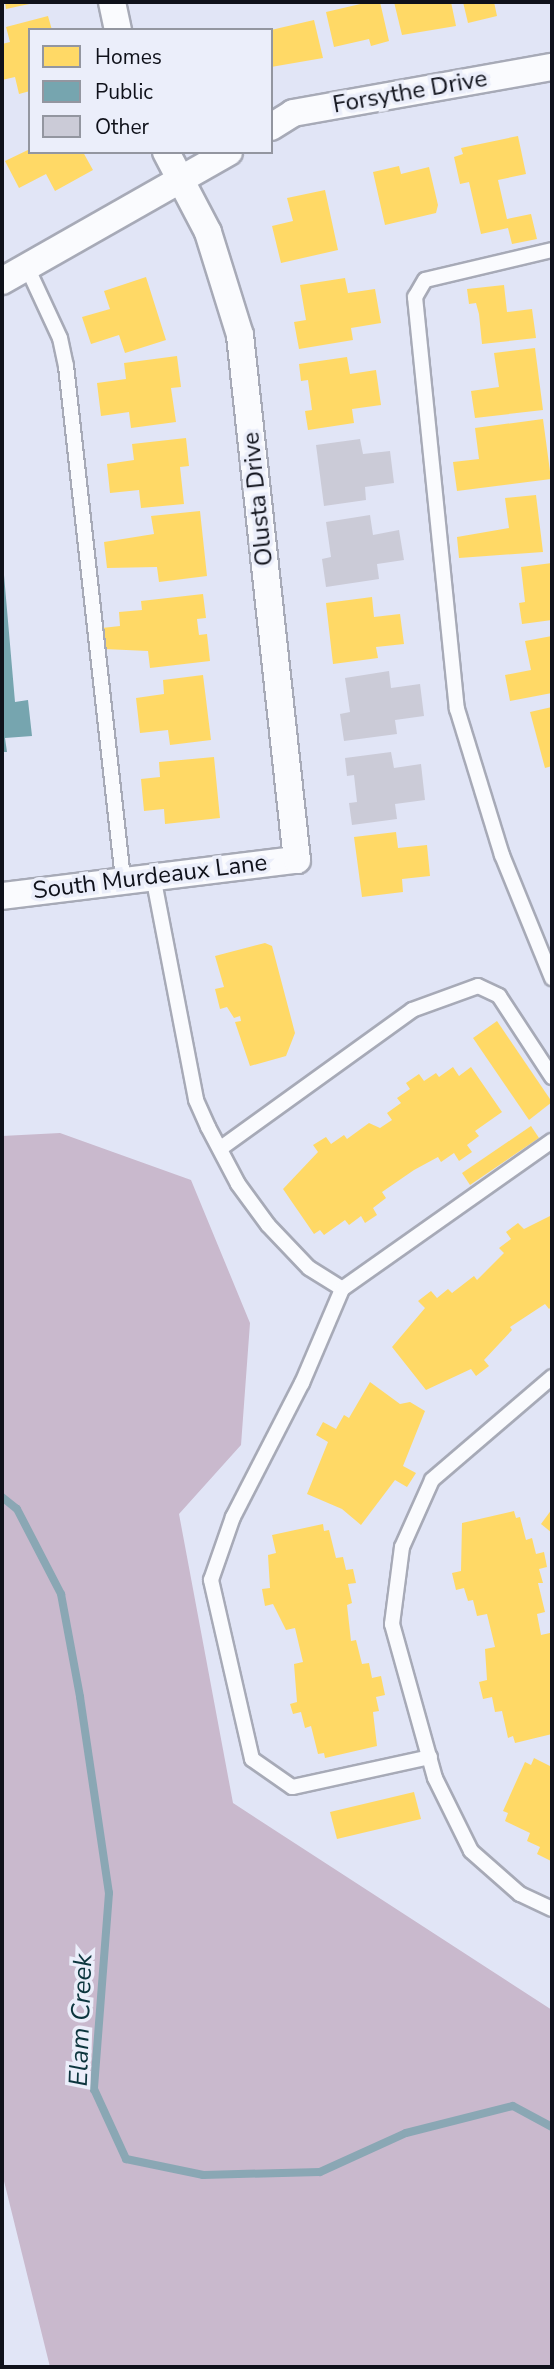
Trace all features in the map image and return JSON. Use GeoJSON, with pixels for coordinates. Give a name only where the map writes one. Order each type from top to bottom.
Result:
{"type":"FeatureCollection","features":[{"type":"Feature","properties":{"kind":"street"},"geometry":{"type":"LineString","coordinates":[[112,2],[118,28]]}},
{"type":"Feature","properties":{"kind":"street","name":"Forsythe Drive"},"geometry":{"type":"LineString","coordinates":[[273,126],[293,113],[552,67]]}},
{"type":"Feature","properties":{"kind":"street","name":"Olusta Drive"},"geometry":{"type":"LineString","coordinates":[[167,154],[208,232],[240,335],[297,859]]}},
{"type":"Feature","properties":{"kind":"street"},"geometry":{"type":"LineString","coordinates":[[2,282],[226,154]]}},
{"type":"Feature","properties":{"kind":"street","name":"South Murdeaux Lane"},"geometry":{"type":"LineString","coordinates":[[2,896],[297,859]]}},
{"type":"Feature","properties":{"kind":"lane"},"geometry":{"type":"LineString","coordinates":[[552,250],[425,280],[415,297],[457,709],[502,855],[552,978]]}},
{"type":"Feature","properties":{"kind":"lane"},"geometry":{"type":"LineString","coordinates":[[27,267],[60,338],[66,366],[123,879]]}},
{"type":"Feature","properties":{"kind":"lane"},"geometry":{"type":"LineString","coordinates":[[153,876],[196,1100],[238,1184],[268,1224],[309,1268],[342,1289]]}},
{"type":"Feature","properties":{"kind":"lane"},"geometry":{"type":"LineString","coordinates":[[220,1148],[412,1010],[478,986],[499,996],[552,1077]]}},
{"type":"Feature","properties":{"kind":"lane"},"geometry":{"type":"LineString","coordinates":[[430,1757],[292,1787],[252,1759],[211,1580],[233,1517],[297,1393],[342,1289],[552,1141]]}},
{"type":"Feature","properties":{"kind":"lane"},"geometry":{"type":"LineString","coordinates":[[552,1377],[432,1480],[402,1546],[392,1624],[430,1757],[471,1851],[520,1894],[552,1909]]}},
{"type":"Feature","properties":{"kind":"shaded area"},"geometry":{"type":"Polygon","coordinates":[[[60,1133],[191,1180],[250,1323],[241,1445],[179,1514],[233,1803],[552,2010],[552,2367],[50,2367],[2,2173],[2,1136],[60,1133]]]}},
{"type":"Feature","properties":{"kind":"building: Homes"},"geometry":{"type":"Polygon","coordinates":[[[5,2],[34,2],[34,3],[6,9],[5,2]]]}},
{"type":"Feature","properties":{"kind":"building: Homes"},"geometry":{"type":"Polygon","coordinates":[[[380,2],[389,41],[371,46],[369,39],[334,47],[326,12],[380,2]]]}},
{"type":"Feature","properties":{"kind":"building: Homes"},"geometry":{"type":"Polygon","coordinates":[[[394,2],[451,2],[456,26],[402,35],[394,2]]]}},
{"type":"Feature","properties":{"kind":"building: Homes"},"geometry":{"type":"Polygon","coordinates":[[[463,2],[494,2],[497,16],[468,23],[463,2]]]}},
{"type":"Feature","properties":{"kind":"building: Homes"},"geometry":{"type":"Polygon","coordinates":[[[48,16],[51,28],[28,28],[28,92],[19,94],[15,77],[2,80],[2,44],[10,42],[6,27],[48,16]]]}},
{"type":"Feature","properties":{"kind":"building: Homes"},"geometry":{"type":"Polygon","coordinates":[[[314,20],[323,58],[273,67],[273,30],[314,20]]]}},
{"type":"Feature","properties":{"kind":"building: Homes"},"geometry":{"type":"Polygon","coordinates":[[[518,136],[526,174],[498,180],[507,219],[531,214],[537,239],[512,244],[508,228],[481,234],[469,182],[460,184],[454,157],[463,154],[461,148],[518,136]]]}},
{"type":"Feature","properties":{"kind":"building: Homes"},"geometry":{"type":"Polygon","coordinates":[[[28,150],[28,154],[84,154],[93,170],[55,191],[46,174],[19,188],[5,161],[28,150]]]}},
{"type":"Feature","properties":{"kind":"building: Homes"},"geometry":{"type":"Polygon","coordinates":[[[399,166],[401,174],[429,167],[438,205],[436,213],[385,225],[373,172],[399,166]]]}},
{"type":"Feature","properties":{"kind":"building: Homes"},"geometry":{"type":"Polygon","coordinates":[[[325,190],[338,250],[281,263],[272,226],[293,221],[287,198],[325,190]]]}},
{"type":"Feature","properties":{"kind":"building: Homes"},"geometry":{"type":"Polygon","coordinates":[[[146,277],[166,340],[125,353],[119,335],[91,344],[82,317],[110,309],[104,291],[146,277]]]}},
{"type":"Feature","properties":{"kind":"building: Homes"},"geometry":{"type":"Polygon","coordinates":[[[345,278],[348,293],[375,289],[381,323],[351,328],[353,340],[299,349],[294,322],[306,320],[300,285],[345,278]]]}},
{"type":"Feature","properties":{"kind":"building: Homes"},"geometry":{"type":"Polygon","coordinates":[[[504,285],[507,312],[532,309],[536,338],[482,344],[476,303],[469,304],[467,289],[504,285]]]}},
{"type":"Feature","properties":{"kind":"building: Homes"},"geometry":{"type":"Polygon","coordinates":[[[535,348],[543,410],[475,418],[471,391],[499,387],[494,353],[535,348]]]}},
{"type":"Feature","properties":{"kind":"building: Homes"},"geometry":{"type":"Polygon","coordinates":[[[177,356],[181,387],[171,388],[176,422],[131,428],[129,412],[101,416],[97,383],[126,379],[124,363],[177,356]]]}},
{"type":"Feature","properties":{"kind":"building: Homes"},"geometry":{"type":"Polygon","coordinates":[[[347,357],[350,374],[376,370],[381,405],[352,409],[354,423],[308,430],[305,411],[312,410],[308,380],[301,381],[299,364],[347,357]]]}},
{"type":"Feature","properties":{"kind":"building: Homes"},"geometry":{"type":"Polygon","coordinates":[[[543,419],[551,479],[457,491],[453,462],[479,459],[475,428],[543,419]]]}},
{"type":"Feature","properties":{"kind":"building: Homes"},"geometry":{"type":"Polygon","coordinates":[[[186,438],[189,466],[180,467],[184,504],[141,508],[139,490],[110,493],[107,464],[134,460],[132,444],[186,438]]]}},
{"type":"Feature","properties":{"kind":"building: Homes"},"geometry":{"type":"Polygon","coordinates":[[[536,495],[543,552],[459,558],[457,537],[509,528],[505,498],[536,495]]]}},
{"type":"Feature","properties":{"kind":"building: Homes"},"geometry":{"type":"Polygon","coordinates":[[[200,511],[207,576],[159,582],[157,567],[107,568],[104,542],[154,534],[151,516],[200,511]]]}},
{"type":"Feature","properties":{"kind":"building: Homes"},"geometry":{"type":"Polygon","coordinates":[[[552,563],[552,620],[522,624],[519,603],[525,602],[521,567],[552,563]]]}},
{"type":"Feature","properties":{"kind":"building: Homes"},"geometry":{"type":"Polygon","coordinates":[[[203,594],[206,618],[197,619],[199,635],[207,634],[210,661],[150,668],[148,651],[104,649],[102,628],[120,626],[119,612],[142,610],[141,601],[203,594]]]}},
{"type":"Feature","properties":{"kind":"building: Homes"},"geometry":{"type":"Polygon","coordinates":[[[372,597],[374,617],[400,614],[404,644],[376,647],[378,658],[333,664],[326,603],[372,597]]]}},
{"type":"Feature","properties":{"kind":"building: Homes"},"geometry":{"type":"Polygon","coordinates":[[[552,636],[552,693],[510,701],[505,675],[531,670],[525,641],[552,636]]]}},
{"type":"Feature","properties":{"kind":"building: Homes"},"geometry":{"type":"Polygon","coordinates":[[[203,675],[211,740],[170,745],[168,730],[140,733],[136,698],[164,694],[163,680],[203,675]]]}},
{"type":"Feature","properties":{"kind":"building: Homes"},"geometry":{"type":"Polygon","coordinates":[[[552,707],[552,766],[545,768],[530,712],[552,707]]]}},
{"type":"Feature","properties":{"kind":"building: Homes"},"geometry":{"type":"Polygon","coordinates":[[[214,757],[220,818],[165,824],[164,809],[144,811],[141,779],[160,777],[159,762],[214,757]]]}},
{"type":"Feature","properties":{"kind":"building: Homes"},"geometry":{"type":"Polygon","coordinates":[[[396,832],[398,848],[427,845],[430,876],[402,879],[403,892],[362,897],[354,837],[396,832]]]}},
{"type":"Feature","properties":{"kind":"building: Homes"},"geometry":{"type":"Polygon","coordinates":[[[265,943],[272,946],[295,1033],[286,1056],[250,1066],[235,1022],[241,1021],[240,1016],[234,1018],[227,1007],[220,1009],[215,989],[224,987],[215,956],[265,943]]]}},
{"type":"Feature","properties":{"kind":"building: Homes"},"geometry":{"type":"Polygon","coordinates":[[[497,1021],[552,1102],[529,1120],[473,1038],[497,1021]]]}},
{"type":"Feature","properties":{"kind":"building: Homes"},"geometry":{"type":"Polygon","coordinates":[[[453,1067],[459,1076],[471,1067],[502,1112],[475,1131],[479,1136],[467,1145],[472,1152],[459,1161],[454,1153],[441,1162],[438,1157],[414,1170],[382,1192],[386,1198],[373,1208],[377,1215],[365,1223],[361,1216],[349,1225],[345,1220],[324,1235],[320,1230],[314,1234],[283,1189],[318,1152],[313,1145],[326,1137],[331,1144],[344,1135],[347,1139],[369,1123],[380,1128],[392,1120],[387,1113],[401,1103],[397,1098],[410,1089],[406,1083],[419,1074],[424,1081],[436,1073],[439,1077],[453,1067]]]}},
{"type":"Feature","properties":{"kind":"building: Homes"},"geometry":{"type":"Polygon","coordinates":[[[531,1126],[539,1138],[470,1185],[462,1173],[531,1126]]]}},
{"type":"Feature","properties":{"kind":"building: Homes"},"geometry":{"type":"Polygon","coordinates":[[[552,1215],[552,1306],[549,1309],[545,1304],[510,1327],[512,1330],[484,1360],[489,1366],[476,1376],[471,1369],[426,1390],[392,1347],[425,1308],[418,1301],[431,1291],[437,1298],[448,1289],[452,1293],[474,1276],[477,1280],[504,1253],[499,1248],[511,1239],[506,1232],[518,1223],[524,1229],[552,1215]]]}},
{"type":"Feature","properties":{"kind":"building: Homes"},"geometry":{"type":"Polygon","coordinates":[[[370,1382],[400,1404],[410,1402],[425,1411],[403,1466],[416,1473],[407,1487],[395,1480],[361,1525],[342,1509],[307,1494],[328,1442],[316,1435],[323,1422],[336,1429],[344,1415],[349,1418],[370,1382]]]}},
{"type":"Feature","properties":{"kind":"building: Homes"},"geometry":{"type":"Polygon","coordinates":[[[552,1509],[552,1533],[541,1524],[552,1509]]]}},
{"type":"Feature","properties":{"kind":"building: Homes"},"geometry":{"type":"Polygon","coordinates":[[[514,1511],[516,1518],[520,1517],[526,1540],[532,1538],[536,1554],[544,1552],[547,1567],[539,1569],[543,1583],[538,1583],[545,1612],[537,1614],[541,1635],[550,1633],[552,1642],[552,1734],[515,1743],[513,1736],[508,1738],[502,1711],[495,1712],[492,1697],[483,1699],[479,1682],[487,1680],[485,1649],[495,1647],[487,1614],[477,1616],[473,1600],[468,1601],[464,1588],[456,1590],[452,1573],[461,1571],[462,1523],[514,1511]]]}},
{"type":"Feature","properties":{"kind":"building: Homes"},"geometry":{"type":"Polygon","coordinates":[[[323,1524],[324,1531],[329,1530],[336,1558],[343,1557],[346,1570],[353,1569],[356,1583],[348,1584],[352,1603],[347,1605],[351,1641],[356,1640],[362,1664],[369,1663],[372,1678],[381,1676],[385,1695],[376,1697],[379,1711],[373,1712],[377,1746],[325,1758],[324,1753],[318,1754],[311,1726],[305,1728],[301,1712],[293,1714],[290,1704],[297,1702],[294,1664],[303,1662],[295,1628],[286,1630],[273,1604],[265,1606],[262,1589],[270,1588],[268,1555],[276,1553],[272,1535],[323,1524]]]}},
{"type":"Feature","properties":{"kind":"building: Homes"},"geometry":{"type":"Polygon","coordinates":[[[534,1758],[552,1767],[551,1861],[537,1854],[540,1847],[527,1841],[530,1833],[505,1821],[508,1813],[503,1811],[525,1762],[531,1765],[534,1758]]]}},
{"type":"Feature","properties":{"kind":"building: Homes"},"geometry":{"type":"Polygon","coordinates":[[[414,1792],[421,1819],[337,1839],[330,1812],[414,1792]]]}},
{"type":"Feature","properties":{"kind":"building: Public"},"geometry":{"type":"Polygon","coordinates":[[[4,575],[15,702],[28,700],[32,736],[5,738],[7,752],[2,752],[4,575]]]}},
{"type":"Feature","properties":{"kind":"building: Other"},"geometry":{"type":"Polygon","coordinates":[[[360,439],[363,454],[390,451],[394,483],[365,487],[366,500],[324,506],[316,445],[360,439]]]}},
{"type":"Feature","properties":{"kind":"building: Other"},"geometry":{"type":"Polygon","coordinates":[[[370,515],[373,535],[399,530],[404,560],[377,564],[379,579],[326,587],[322,559],[331,557],[326,522],[370,515]]]}},
{"type":"Feature","properties":{"kind":"building: Other"},"geometry":{"type":"Polygon","coordinates":[[[389,671],[391,688],[420,684],[424,716],[395,720],[397,734],[344,741],[340,714],[350,712],[345,678],[389,671]]]}},
{"type":"Feature","properties":{"kind":"building: Other"},"geometry":{"type":"Polygon","coordinates":[[[391,752],[394,768],[421,764],[425,800],[395,804],[397,819],[352,825],[349,803],[357,802],[354,775],[347,776],[345,758],[391,752]]]}},
{"type":"Feature","properties":{"kind":"waterway","name":"Elam Creek"},"geometry":{"type":"LineString","coordinates":[[2,1497],[17,1509],[61,1594],[80,1697],[109,1893],[94,2089],[126,2159],[203,2175],[320,2172],[406,2133],[513,2106],[552,2127]]}}]}
